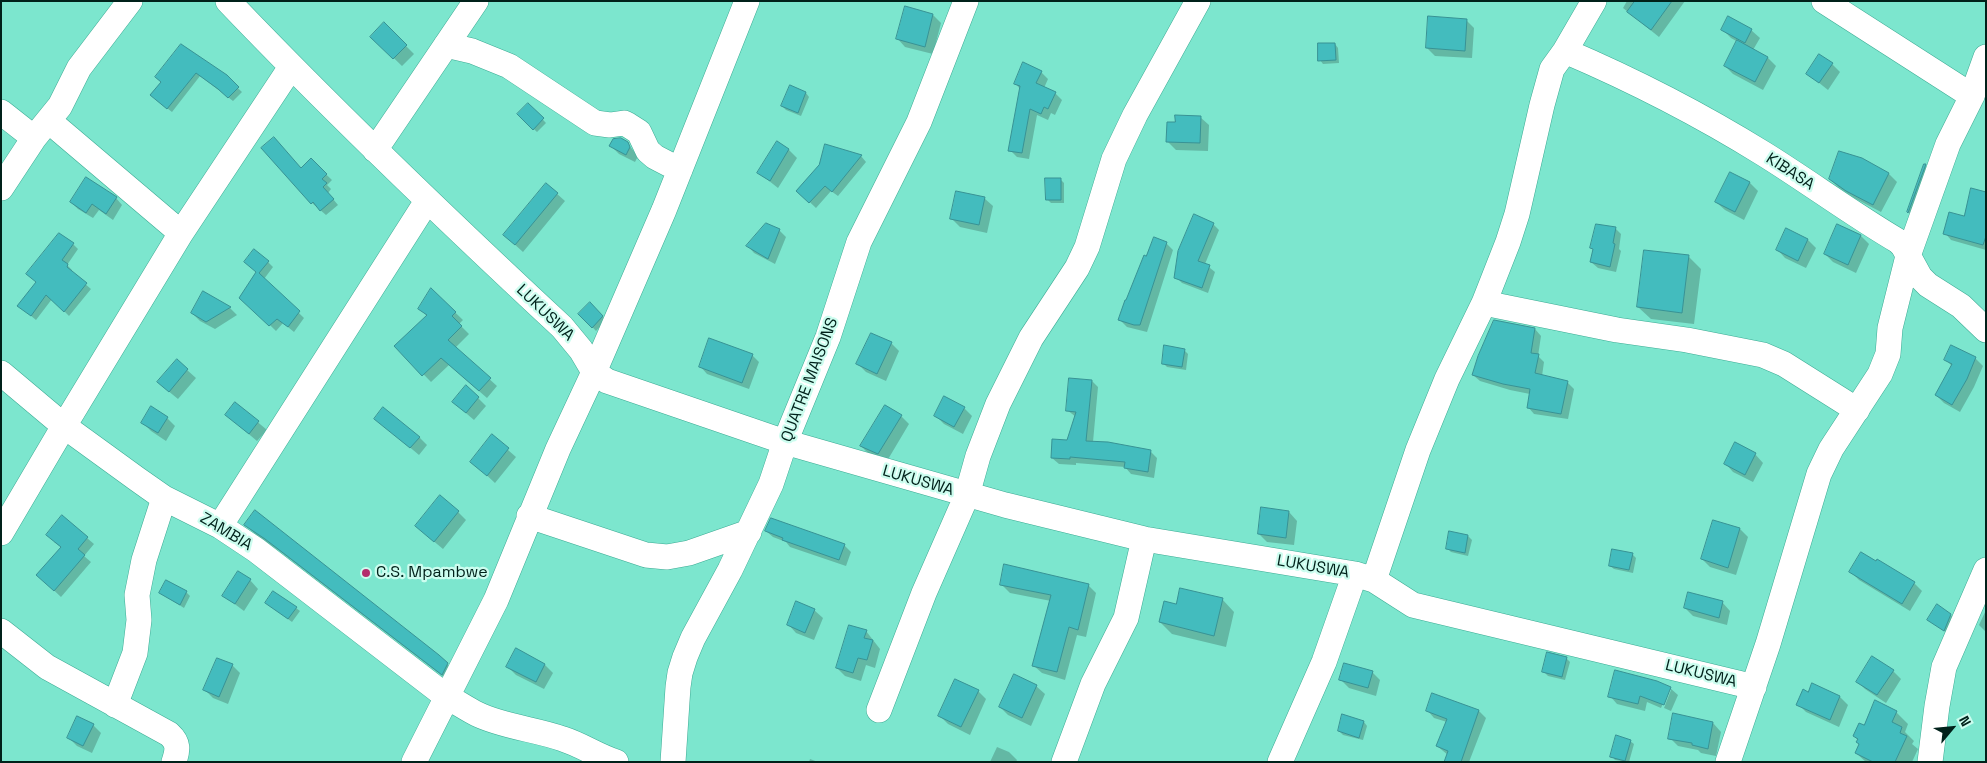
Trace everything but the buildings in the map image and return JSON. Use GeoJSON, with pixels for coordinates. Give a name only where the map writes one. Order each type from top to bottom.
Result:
{"type":"FeatureCollection","features":[{"type":"Feature","properties":{"kind":"street"},"geometry":{"type":"LineString","coordinates":[[1,188],[60,106],[79,68],[130,1]]}},
{"type":"Feature","properties":{"kind":"street","name":"LUKUSWA"},"geometry":{"type":"LineString","coordinates":[[228,1],[291,67],[427,201],[567,333],[581,350],[594,372],[608,381],[785,442],[967,495],[1144,539],[1364,577],[1412,606],[1754,686]]}},
{"type":"Feature","properties":{"kind":"street"},"geometry":{"type":"LineString","coordinates":[[376,150],[476,1]]}},
{"type":"Feature","properties":{"kind":"street"},"geometry":{"type":"LineString","coordinates":[[414,762],[496,600],[529,516],[594,372],[680,170],[747,1]]}},
{"type":"Feature","properties":{"kind":"street","name":"QUATRE MAISONS"},"geometry":{"type":"LineString","coordinates":[[673,762],[680,673],[693,638],[772,484],[785,442],[828,338],[858,242],[919,122],[966,1]]}},
{"type":"Feature","properties":{"kind":"street"},"geometry":{"type":"LineString","coordinates":[[879,710],[924,592],[967,495],[978,456],[998,404],[1031,338],[1077,268],[1087,247],[1114,159],[1135,114],[1198,1]]}},
{"type":"Feature","properties":{"kind":"street"},"geometry":{"type":"LineString","coordinates":[[1280,762],[1364,577],[1446,379],[1484,303],[1517,214],[1542,104],[1552,69],[1565,51],[1594,1]]}},
{"type":"Feature","properties":{"kind":"street"},"geometry":{"type":"LineString","coordinates":[[1824,1],[1972,96]]}},
{"type":"Feature","properties":{"kind":"street"},"geometry":{"type":"LineString","coordinates":[[446,45],[472,51],[509,66],[595,123],[610,125],[624,123],[628,125],[638,132],[648,151],[655,157],[680,170]]}},
{"type":"Feature","properties":{"kind":"street","name":"KIBASA"},"geometry":{"type":"LineString","coordinates":[[1565,51],[1600,66],[1651,92],[1764,154],[1898,241],[1903,246],[1920,278],[1961,306],[1986,330]]}},
{"type":"Feature","properties":{"kind":"street"},"geometry":{"type":"LineString","coordinates":[[1728,762],[1768,644],[1819,474],[1831,449],[1880,374],[1888,354],[1890,328],[1908,256],[1948,144],[1972,96],[1986,57]]}},
{"type":"Feature","properties":{"kind":"street"},"geometry":{"type":"LineString","coordinates":[[1,533],[181,233],[291,67]]}},
{"type":"Feature","properties":{"kind":"street"},"geometry":{"type":"LineString","coordinates":[[1,112],[42,130],[181,233]]}},
{"type":"Feature","properties":{"kind":"street"},"geometry":{"type":"LineString","coordinates":[[220,526],[427,201]]}},
{"type":"Feature","properties":{"kind":"street"},"geometry":{"type":"LineString","coordinates":[[1484,303],[1616,330],[1687,340],[1763,356],[1784,364],[1857,410]]}},
{"type":"Feature","properties":{"kind":"street","name":"ZAMBIA"},"geometry":{"type":"LineString","coordinates":[[1,373],[64,426],[164,498],[220,526],[256,550],[447,697],[478,714],[561,738],[581,745],[594,754],[616,762]]}},
{"type":"Feature","properties":{"kind":"street"},"geometry":{"type":"LineString","coordinates":[[115,705],[135,653],[139,620],[137,595],[144,560],[164,498]]}},
{"type":"Feature","properties":{"kind":"street"},"geometry":{"type":"LineString","coordinates":[[529,516],[646,555],[666,557],[689,553],[749,532]]}},
{"type":"Feature","properties":{"kind":"street"},"geometry":{"type":"LineString","coordinates":[[1064,762],[1093,684],[1126,618],[1144,539]]}},
{"type":"Feature","properties":{"kind":"street"},"geometry":{"type":"LineString","coordinates":[[1930,762],[1944,667],[1986,570]]}},
{"type":"Feature","properties":{"kind":"street"},"geometry":{"type":"LineString","coordinates":[[1,631],[47,667],[174,738],[178,748],[174,762]]}},
{"type":"Feature","properties":{"kind":"place","name":"C.S. Mpambwe"},"geometry":{"type":"Point","coordinates":[366,573]}}]}
